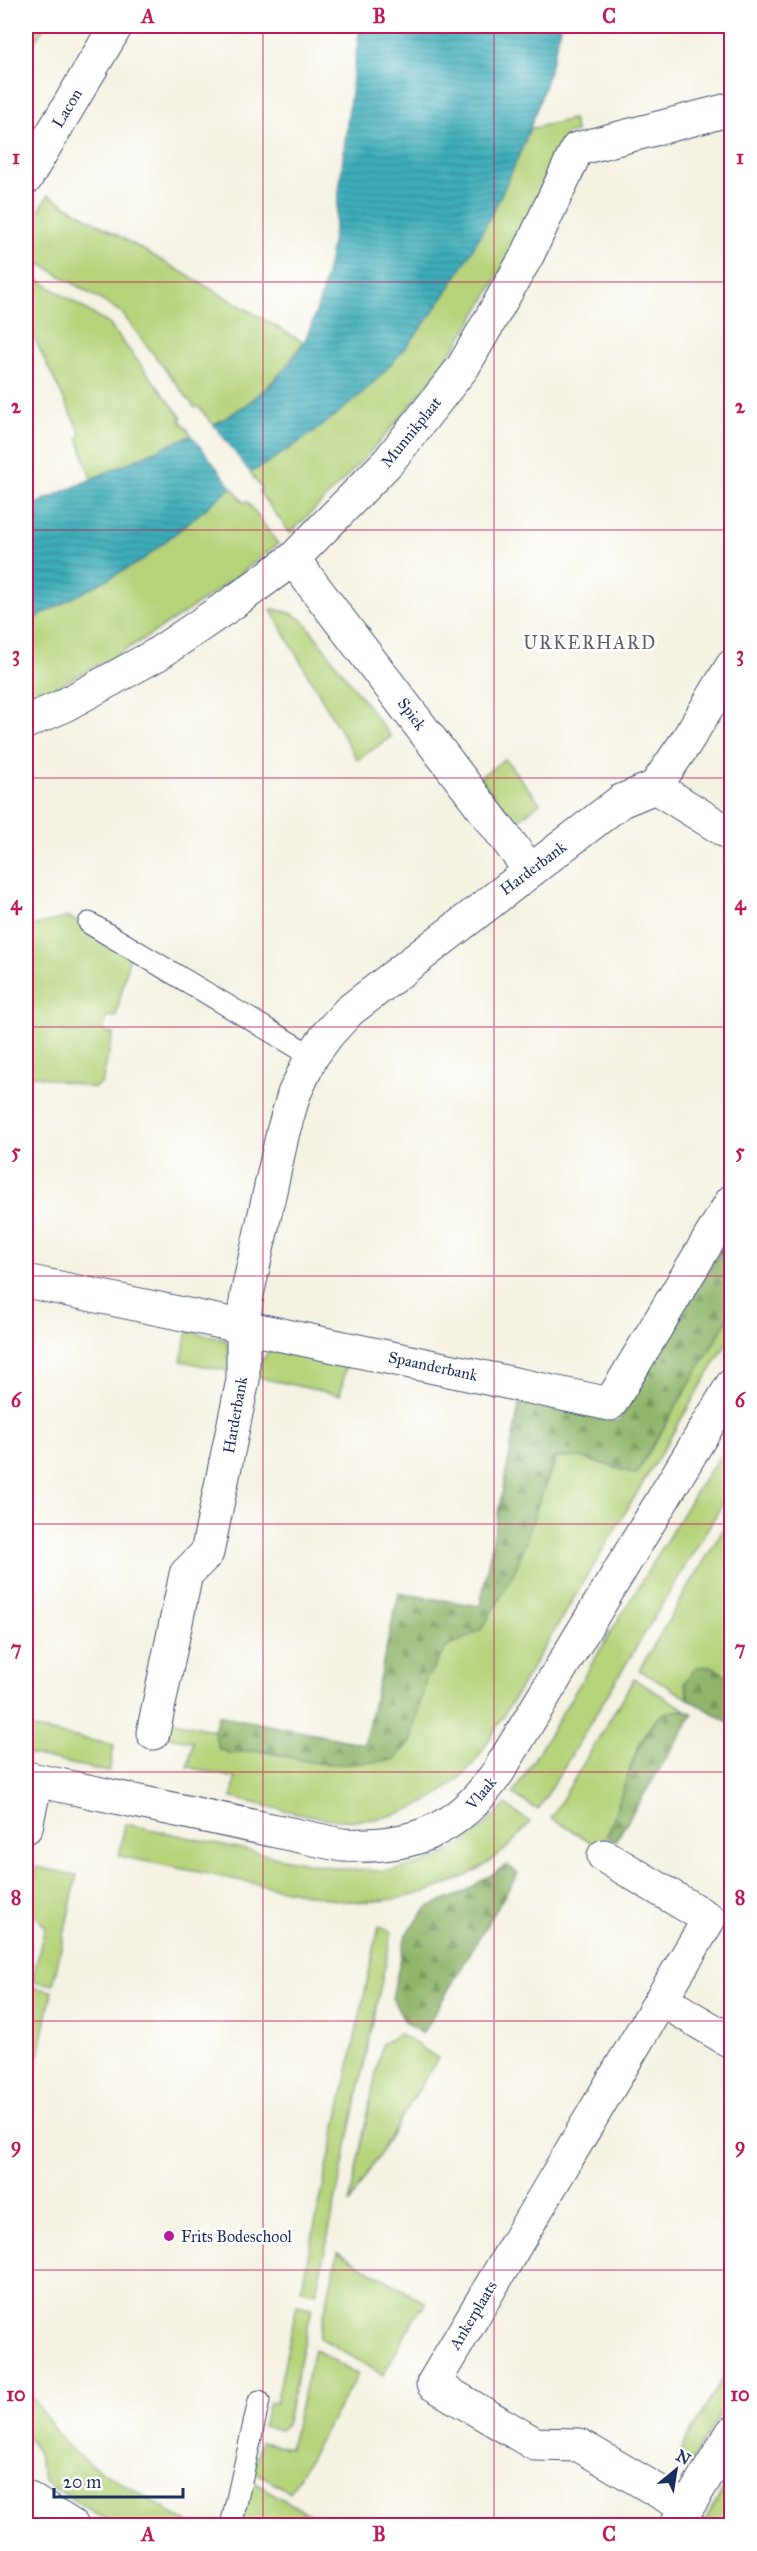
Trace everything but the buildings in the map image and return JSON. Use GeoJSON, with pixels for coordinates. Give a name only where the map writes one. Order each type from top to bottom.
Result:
{"type":"FeatureCollection","features":[{"type":"Feature","properties":{"kind":"street","name":"Lacon"},"geometry":{"type":"LineString","coordinates":[[26,178],[104,30]]}},
{"type":"Feature","properties":{"kind":"street","name":"Munnikplaat"},"geometry":{"type":"LineString","coordinates":[[26,722],[61,707],[156,655],[293,559],[388,462],[463,367],[528,254],[578,149],[732,109]]}},
{"type":"Feature","properties":{"kind":"street","name":"Spiek"},"geometry":{"type":"LineString","coordinates":[[293,559],[530,870]]}},
{"type":"Feature","properties":{"kind":"street"},"geometry":{"type":"LineString","coordinates":[[732,666],[686,742],[655,787],[732,835]]}},
{"type":"Feature","properties":{"kind":"street","name":"Harderbank"},"geometry":{"type":"LineString","coordinates":[[153,1733],[186,1574],[207,1553],[243,1380],[243,1325],[283,1132],[294,1094],[312,1056],[349,1011],[621,801],[655,787]]}},
{"type":"Feature","properties":{"kind":"street","name":"Spaanderbank"},"geometry":{"type":"LineString","coordinates":[[26,1281],[610,1404],[732,1201]]}},
{"type":"Feature","properties":{"kind":"street","name":"Vlaak"},"geometry":{"type":"LineString","coordinates":[[31,1779],[342,1845],[374,1847],[401,1843],[458,1819],[498,1772],[732,1385]]}},
{"type":"Feature","properties":{"kind":"street"},"geometry":{"type":"LineString","coordinates":[[26,1827],[31,1779]]}},
{"type":"Feature","properties":{"kind":"street","name":"Ankerplaats"},"geometry":{"type":"LineString","coordinates":[[604,1856],[709,1919],[433,2384],[535,2444],[579,2445],[682,2517],[732,2433]]}},
{"type":"Feature","properties":{"kind":"street"},"geometry":{"type":"LineString","coordinates":[[662,2000],[732,2042]]}},
{"type":"Feature","properties":{"kind":"street"},"geometry":{"type":"LineString","coordinates":[[26,2497],[72,2526]]}},
{"type":"Feature","properties":{"kind":"lane"},"geometry":{"type":"LineString","coordinates":[[88,923],[312,1056]]}},
{"type":"Feature","properties":{"kind":"lane"},"geometry":{"type":"LineString","coordinates":[[231,2526],[259,2401]]}},
{"type":"Feature","properties":{"kind":"green space"},"geometry":{"type":"Polygon","coordinates":[[[26,26],[45,26],[35,41],[26,36],[26,26]]]}},
{"type":"Feature","properties":{"kind":"green space"},"geometry":{"type":"Polygon","coordinates":[[[573,119],[576,132],[566,134],[505,264],[461,338],[417,397],[369,454],[290,533],[259,492],[262,489],[250,473],[304,439],[354,399],[399,354],[439,303],[458,273],[510,175],[529,129],[573,119]]]}},
{"type":"Feature","properties":{"kind":"green space"},"geometry":{"type":"Polygon","coordinates":[[[48,195],[303,342],[264,390],[241,408],[213,425],[198,406],[195,408],[121,312],[26,255],[26,234],[48,195]]]}},
{"type":"Feature","properties":{"kind":"green space"},"geometry":{"type":"Polygon","coordinates":[[[26,272],[109,324],[182,418],[180,420],[192,435],[91,479],[78,437],[81,435],[26,321],[26,272]]]}},
{"type":"Feature","properties":{"kind":"green space"},"geometry":{"type":"Polygon","coordinates":[[[232,487],[244,503],[247,501],[278,544],[219,589],[157,631],[93,668],[26,701],[26,623],[141,561],[232,487]]]}},
{"type":"Feature","properties":{"kind":"green space"},"geometry":{"type":"Polygon","coordinates":[[[271,610],[291,613],[304,621],[391,737],[357,760],[271,610]]]}},
{"type":"Feature","properties":{"kind":"green space"},"geometry":{"type":"Polygon","coordinates":[[[505,759],[540,803],[515,823],[480,777],[505,759]]]}},
{"type":"Feature","properties":{"kind":"green space"},"geometry":{"type":"Polygon","coordinates":[[[69,917],[130,954],[116,1017],[107,1016],[103,1031],[113,1034],[102,1083],[94,1088],[26,1074],[26,927],[69,917]]]}},
{"type":"Feature","properties":{"kind":"green space"},"geometry":{"type":"Polygon","coordinates":[[[731,1233],[731,1314],[636,1474],[581,1457],[556,1458],[517,1566],[500,1599],[481,1630],[447,1647],[426,1679],[410,1742],[394,1760],[327,1764],[266,1751],[244,1751],[231,1754],[219,1749],[214,1731],[218,1715],[364,1744],[399,1593],[480,1606],[520,1401],[618,1422],[731,1233]]]}},
{"type":"Feature","properties":{"kind":"green space"},"geometry":{"type":"Polygon","coordinates":[[[731,1314],[731,1336],[481,1753],[454,1783],[420,1805],[401,1812],[382,1818],[341,1820],[300,1814],[232,1798],[235,1778],[188,1767],[193,1742],[168,1737],[171,1721],[214,1731],[219,1749],[231,1754],[249,1749],[318,1763],[394,1760],[410,1742],[426,1679],[447,1647],[481,1630],[557,1458],[581,1457],[636,1474],[731,1314]]]}},
{"type":"Feature","properties":{"kind":"green space"},"geometry":{"type":"Polygon","coordinates":[[[188,1331],[225,1340],[229,1347],[228,1371],[181,1361],[188,1331]]]}},
{"type":"Feature","properties":{"kind":"green space"},"geometry":{"type":"Polygon","coordinates":[[[271,1349],[346,1365],[340,1395],[256,1377],[260,1362],[271,1349]]]}},
{"type":"Feature","properties":{"kind":"green space"},"geometry":{"type":"Polygon","coordinates":[[[731,1442],[731,1490],[538,1810],[513,1794],[703,1480],[731,1442]]]}},
{"type":"Feature","properties":{"kind":"green space"},"geometry":{"type":"Polygon","coordinates":[[[731,1516],[731,1678],[711,1667],[685,1682],[689,1699],[639,1670],[731,1516]]]}},
{"type":"Feature","properties":{"kind":"green space"},"geometry":{"type":"Polygon","coordinates":[[[711,1666],[731,1678],[731,1724],[689,1699],[685,1682],[696,1667],[711,1666]]]}},
{"type":"Feature","properties":{"kind":"green space"},"geometry":{"type":"Polygon","coordinates":[[[634,1679],[686,1710],[663,1714],[652,1724],[642,1739],[601,1848],[551,1818],[634,1679]]]}},
{"type":"Feature","properties":{"kind":"green space"},"geometry":{"type":"Polygon","coordinates":[[[686,1710],[693,1714],[615,1842],[608,1837],[630,1771],[645,1736],[663,1714],[686,1710]]]}},
{"type":"Feature","properties":{"kind":"green space"},"geometry":{"type":"Polygon","coordinates":[[[26,1727],[114,1745],[109,1772],[26,1754],[26,1727]]]}},
{"type":"Feature","properties":{"kind":"green space"},"geometry":{"type":"Polygon","coordinates":[[[505,1805],[530,1822],[512,1843],[468,1875],[417,1894],[390,1899],[336,1900],[119,1856],[125,1824],[336,1868],[367,1871],[395,1869],[423,1863],[450,1851],[477,1832],[505,1805]]]}},
{"type":"Feature","properties":{"kind":"green space"},"geometry":{"type":"Polygon","coordinates":[[[507,1865],[518,1873],[422,2034],[405,2023],[392,1998],[406,1934],[428,1907],[459,1895],[507,1865]]]}},
{"type":"Feature","properties":{"kind":"green space"},"geometry":{"type":"Polygon","coordinates":[[[36,1867],[77,1875],[53,1985],[32,1981],[45,1927],[30,1909],[36,1867]]]}},
{"type":"Feature","properties":{"kind":"green space"},"geometry":{"type":"Polygon","coordinates":[[[379,1926],[392,1932],[316,2293],[301,2290],[379,1926]]]}},
{"type":"Feature","properties":{"kind":"green space"},"geometry":{"type":"Polygon","coordinates":[[[31,1987],[52,1991],[39,2055],[26,2052],[26,2015],[31,1987]]]}},
{"type":"Feature","properties":{"kind":"green space"},"geometry":{"type":"Polygon","coordinates":[[[399,2034],[438,2058],[349,2204],[382,2044],[399,2034]]]}},
{"type":"Feature","properties":{"kind":"green space"},"geometry":{"type":"Polygon","coordinates":[[[26,2059],[37,2062],[26,2114],[26,2059]]]}},
{"type":"Feature","properties":{"kind":"green space"},"geometry":{"type":"Polygon","coordinates":[[[338,2252],[426,2303],[422,2309],[420,2308],[383,2375],[319,2337],[338,2252]]]}},
{"type":"Feature","properties":{"kind":"green space"},"geometry":{"type":"Polygon","coordinates":[[[297,2305],[312,2308],[286,2425],[280,2430],[263,2426],[269,2402],[276,2403],[297,2305]]]}},
{"type":"Feature","properties":{"kind":"green space"},"geometry":{"type":"Polygon","coordinates":[[[314,2349],[358,2374],[290,2492],[254,2471],[260,2442],[290,2448],[314,2349]]]}},
{"type":"Feature","properties":{"kind":"green space"},"geometry":{"type":"Polygon","coordinates":[[[731,2365],[731,2396],[692,2462],[678,2454],[731,2365]]]}},
{"type":"Feature","properties":{"kind":"green space"},"geometry":{"type":"Polygon","coordinates":[[[26,2389],[67,2446],[90,2464],[192,2525],[115,2525],[43,2481],[38,2453],[26,2435],[26,2389]]]}},
{"type":"Feature","properties":{"kind":"green space"},"geometry":{"type":"Polygon","coordinates":[[[731,2476],[731,2525],[702,2525],[731,2476]]]}},
{"type":"Feature","properties":{"kind":"green space"},"geometry":{"type":"Polygon","coordinates":[[[252,2481],[327,2525],[242,2526],[252,2481]]]}},
{"type":"Feature","properties":{"kind":"water"},"geometry":{"type":"Polygon","coordinates":[[[360,26],[561,26],[549,72],[515,165],[493,212],[441,300],[412,339],[367,389],[318,428],[250,473],[213,425],[242,408],[281,374],[301,347],[316,313],[333,240],[360,26]]]}},
{"type":"Feature","properties":{"kind":"water"},"geometry":{"type":"Polygon","coordinates":[[[192,435],[232,487],[141,561],[26,623],[26,508],[192,435]]]}},
{"type":"Feature","properties":{"kind":"pier"},"geometry":{"type":"Polygon","coordinates":[[[211,422],[252,476],[248,475],[210,426],[211,422]]]}},
{"type":"Feature","properties":{"kind":"pier"},"geometry":{"type":"Polygon","coordinates":[[[190,432],[194,433],[234,485],[234,489],[190,432]]]}},
{"type":"Feature","properties":{"kind":"place","name":"Frits Bodeschool"},"geometry":{"type":"Point","coordinates":[169,2236]}},
{"type":"Feature","properties":{"kind":"district","name":"URKERHARD"},"geometry":{"type":"Point","coordinates":[590,643]}}]}
